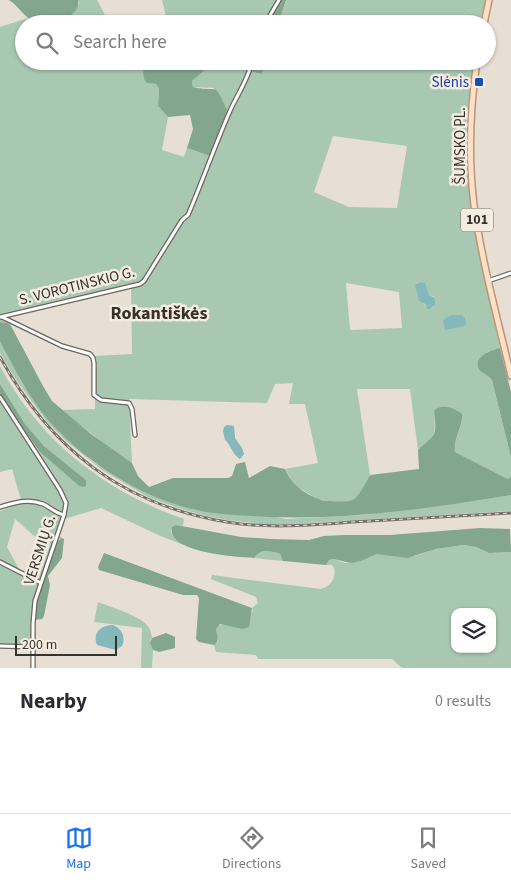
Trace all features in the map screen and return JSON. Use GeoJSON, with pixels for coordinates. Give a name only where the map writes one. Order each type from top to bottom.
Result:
{"type":"FeatureCollection","features":[{"type":"Feature","properties":{"kind":"main road"},"geometry":{"type":"LineString","coordinates":[[486,15],[489,0]]}},
{"type":"Feature","properties":{"kind":"main road","name":"ŠUMSKO PL."},"geometry":{"type":"LineString","coordinates":[[476,70],[472,108],[471,162],[474,204],[488,281],[511,376]]}},
{"type":"Feature","properties":{"kind":"street"},"geometry":{"type":"LineString","coordinates":[[270,15],[279,0]]}},
{"type":"Feature","properties":{"kind":"street","name":"S. VOROTINSKIO G."},"geometry":{"type":"LineString","coordinates":[[1,317],[140,284],[144,281],[182,220],[188,215],[223,126],[250,70]]}},
{"type":"Feature","properties":{"kind":"street"},"geometry":{"type":"LineString","coordinates":[[488,281],[511,273]]}},
{"type":"Feature","properties":{"kind":"street"},"geometry":{"type":"LineString","coordinates":[[1,317],[62,346],[90,354],[94,362],[93,391],[96,397],[101,400],[128,403],[132,409],[135,435]]}},
{"type":"Feature","properties":{"kind":"street","name":"VERSMIŲ G."},"geometry":{"type":"LineString","coordinates":[[0,397],[64,497],[66,507],[35,601],[32,647],[33,668]]}},
{"type":"Feature","properties":{"kind":"street"},"geometry":{"type":"LineString","coordinates":[[0,507],[29,501],[42,504],[58,514],[64,515]]}},
{"type":"Feature","properties":{"kind":"street"},"geometry":{"type":"LineString","coordinates":[[0,562],[42,583]]}},
{"type":"Feature","properties":{"kind":"street"},"geometry":{"type":"LineString","coordinates":[[0,646],[32,647]]}},
{"type":"Feature","properties":{"kind":"green space"},"geometry":{"type":"Polygon","coordinates":[[[9,0],[78,0],[77,7],[71,15],[25,15],[9,0]]]}},
{"type":"Feature","properties":{"kind":"green space"},"geometry":{"type":"Polygon","coordinates":[[[78,0],[97,0],[105,15],[69,15],[79,4],[78,0]]]}},
{"type":"Feature","properties":{"kind":"green space"},"geometry":{"type":"Polygon","coordinates":[[[162,0],[282,0],[273,15],[166,15],[162,0]]]}},
{"type":"Feature","properties":{"kind":"green space"},"geometry":{"type":"Polygon","coordinates":[[[282,0],[286,0],[281,15],[273,15],[282,0]]]}},
{"type":"Feature","properties":{"kind":"green space"},"geometry":{"type":"Polygon","coordinates":[[[286,0],[486,0],[484,15],[281,15],[286,0]]]}},
{"type":"Feature","properties":{"kind":"green space"},"geometry":{"type":"Polygon","coordinates":[[[15,22],[15,70],[143,70],[152,84],[156,84],[159,89],[158,106],[168,117],[162,150],[184,157],[187,148],[210,156],[214,88],[193,87],[192,81],[205,70],[245,70],[262,74],[263,70],[474,70],[467,118],[468,176],[476,234],[500,348],[487,352],[483,373],[492,380],[511,457],[511,476],[508,479],[455,452],[455,443],[462,419],[462,414],[457,410],[444,407],[434,411],[434,434],[418,450],[410,389],[357,389],[370,475],[358,498],[353,501],[322,501],[295,486],[285,469],[318,463],[305,404],[289,404],[293,383],[275,384],[267,403],[129,399],[132,463],[61,410],[95,409],[95,356],[132,354],[131,285],[61,300],[10,316],[11,326],[0,322],[0,27],[15,22]],[[333,136],[314,192],[349,207],[397,208],[407,146],[333,136]],[[346,283],[350,330],[402,328],[399,292],[346,283]],[[417,292],[427,309],[434,307],[435,297],[427,292],[417,292]]]}},
{"type":"Feature","properties":{"kind":"green space"},"geometry":{"type":"Polygon","coordinates":[[[205,70],[192,81],[193,87],[217,91],[227,110],[210,156],[187,148],[193,129],[190,115],[168,117],[158,106],[159,89],[156,84],[147,83],[144,79],[143,71],[205,70]]]}},
{"type":"Feature","properties":{"kind":"green space"},"geometry":{"type":"Polygon","coordinates":[[[245,70],[263,70],[262,74],[245,70]]]}},
{"type":"Feature","properties":{"kind":"green space"},"geometry":{"type":"Polygon","coordinates":[[[0,322],[11,326],[52,401],[91,434],[132,463],[138,476],[149,487],[173,478],[228,478],[232,476],[236,464],[245,462],[249,478],[270,466],[285,469],[292,481],[300,489],[323,501],[353,500],[357,497],[370,475],[419,469],[418,450],[434,434],[434,411],[444,407],[452,408],[462,414],[455,442],[455,452],[508,479],[511,476],[511,495],[382,513],[317,517],[234,515],[207,512],[162,500],[126,483],[93,461],[77,449],[49,421],[27,391],[0,341],[0,322]]]}},
{"type":"Feature","properties":{"kind":"green space"},"geometry":{"type":"Polygon","coordinates":[[[0,340],[22,383],[42,412],[60,433],[93,462],[145,492],[286,519],[364,515],[511,495],[511,511],[273,525],[227,520],[175,507],[148,497],[102,470],[66,441],[47,422],[14,377],[0,353],[0,340]]]}},
{"type":"Feature","properties":{"kind":"green space"},"geometry":{"type":"Polygon","coordinates":[[[500,348],[511,392],[511,457],[492,380],[480,371],[478,364],[484,354],[500,348]]]}},
{"type":"Feature","properties":{"kind":"green space"},"geometry":{"type":"Polygon","coordinates":[[[0,366],[16,393],[34,417],[77,460],[127,494],[155,508],[184,519],[183,526],[176,525],[172,527],[171,532],[184,545],[101,508],[64,519],[59,535],[62,538],[58,540],[34,620],[31,622],[30,644],[0,645],[0,511],[22,503],[12,469],[0,472],[0,393],[40,452],[79,486],[86,480],[44,446],[25,424],[0,384],[0,366]],[[15,519],[7,547],[19,569],[38,579],[50,545],[33,535],[15,519]]]}},
{"type":"Feature","properties":{"kind":"green space"},"geometry":{"type":"Polygon","coordinates":[[[0,384],[25,424],[44,446],[86,480],[86,486],[79,486],[40,452],[0,393],[0,384]]]}},
{"type":"Feature","properties":{"kind":"green space"},"geometry":{"type":"Polygon","coordinates":[[[176,525],[241,537],[309,540],[324,536],[390,535],[480,528],[510,529],[511,552],[489,553],[476,547],[463,545],[436,549],[407,558],[377,554],[351,563],[333,559],[329,560],[326,565],[283,561],[280,554],[269,551],[259,553],[254,558],[204,552],[180,543],[173,536],[172,527],[176,525]]]}},
{"type":"Feature","properties":{"kind":"green space"},"geometry":{"type":"Polygon","coordinates":[[[62,538],[64,539],[62,558],[48,576],[50,585],[44,616],[42,619],[34,620],[40,589],[56,542],[62,538]]]}},
{"type":"Feature","properties":{"kind":"green space"},"geometry":{"type":"Polygon","coordinates":[[[463,545],[476,547],[489,553],[511,552],[511,668],[402,668],[392,659],[258,659],[256,655],[216,652],[214,645],[218,641],[217,626],[225,624],[242,629],[253,610],[252,608],[258,603],[256,597],[211,579],[212,575],[321,589],[330,584],[334,578],[334,568],[332,565],[326,565],[329,560],[333,559],[345,563],[361,561],[377,554],[392,554],[401,557],[415,556],[436,549],[463,545]]]}},
{"type":"Feature","properties":{"kind":"green space"},"geometry":{"type":"Polygon","coordinates":[[[264,550],[280,554],[283,561],[254,558],[256,554],[264,550]]]}},
{"type":"Feature","properties":{"kind":"green space"},"geometry":{"type":"Polygon","coordinates":[[[104,553],[252,608],[249,627],[242,629],[220,624],[216,629],[218,640],[214,645],[199,642],[196,639],[199,598],[197,595],[183,595],[99,570],[98,567],[104,553]]]}},
{"type":"Feature","properties":{"kind":"green space"},"geometry":{"type":"Polygon","coordinates":[[[98,602],[132,615],[148,626],[152,638],[150,640],[153,650],[152,668],[141,668],[142,628],[94,622],[98,602]]]}},
{"type":"Feature","properties":{"kind":"green space"},"geometry":{"type":"Polygon","coordinates":[[[166,633],[175,637],[175,648],[159,652],[153,650],[150,643],[152,638],[166,633]]]}},
{"type":"Feature","properties":{"kind":"water"},"geometry":{"type":"Polygon","coordinates":[[[421,282],[425,283],[429,295],[435,298],[435,305],[430,309],[427,309],[425,304],[419,301],[415,285],[421,282]]]}},
{"type":"Feature","properties":{"kind":"water"},"geometry":{"type":"Polygon","coordinates":[[[452,315],[462,315],[465,318],[466,324],[445,330],[443,321],[452,315]]]}},
{"type":"Feature","properties":{"kind":"water"},"geometry":{"type":"Polygon","coordinates":[[[227,425],[234,426],[235,438],[244,454],[240,459],[225,440],[223,431],[227,425]]]}},
{"type":"Feature","properties":{"kind":"water"},"geometry":{"type":"Polygon","coordinates":[[[113,625],[122,634],[124,639],[122,646],[116,650],[97,645],[96,637],[99,630],[105,626],[113,625]]]}},
{"type":"Feature","properties":{"kind":"railway"},"geometry":{"type":"LineString","coordinates":[[0,357],[20,390],[42,419],[66,445],[93,468],[123,487],[155,502],[189,514],[227,522],[274,526],[511,513]]}},
{"type":"Feature","properties":{"kind":"place","name":"Slėnis"},"geometry":{"type":"Point","coordinates":[479,82]}},
{"type":"Feature","properties":{"kind":"district","name":"Rokantiškės"},"geometry":{"type":"Point","coordinates":[159,313]}}]}
